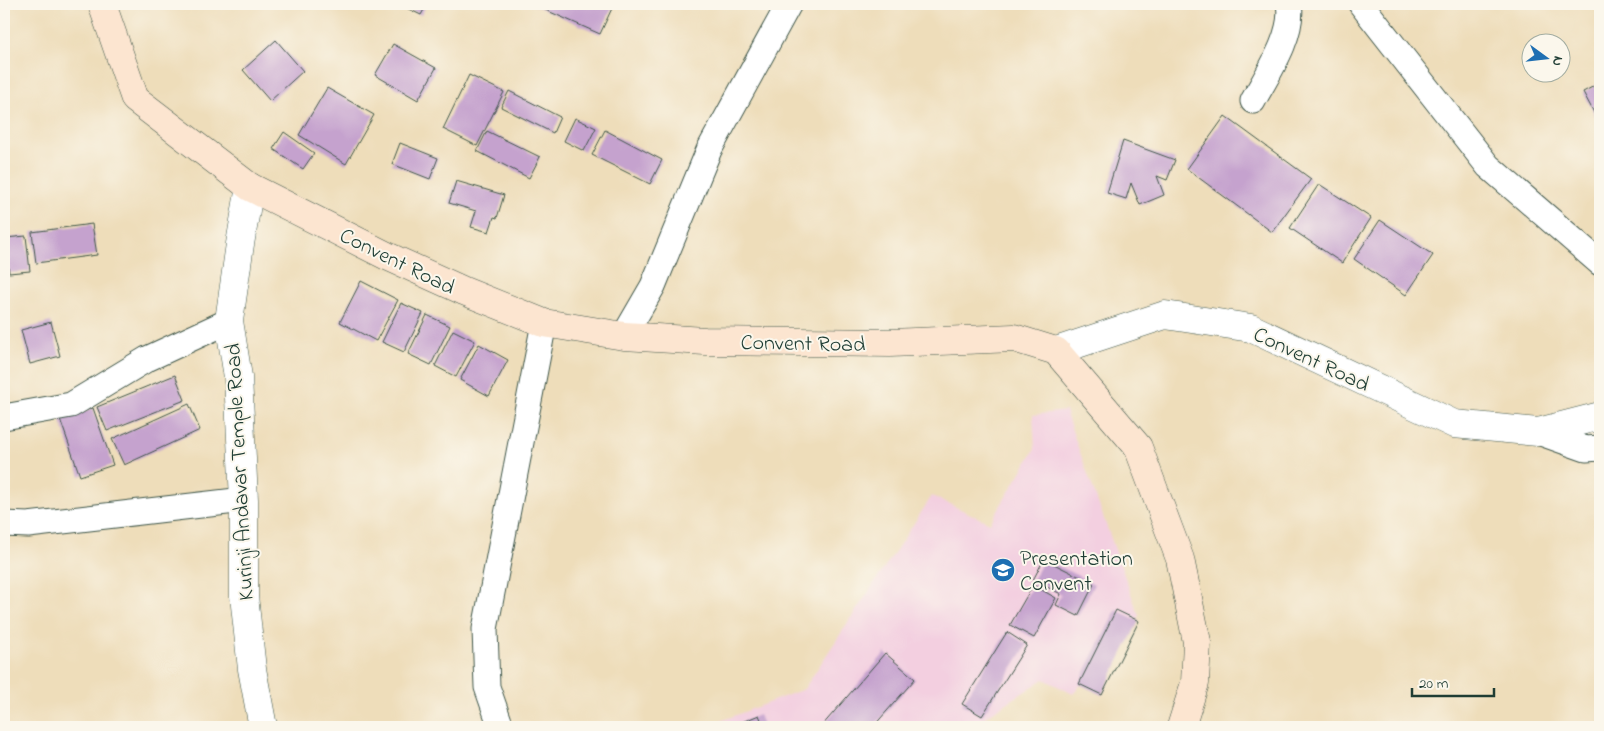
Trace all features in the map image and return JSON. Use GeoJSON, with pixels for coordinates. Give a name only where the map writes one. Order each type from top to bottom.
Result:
{"type":"FeatureCollection","features":[{"type":"Feature","properties":{"kind":"main road","name":"Convent Road"},"geometry":{"type":"LineString","coordinates":[[102,4],[135,99],[250,187],[387,256],[464,291],[544,323],[624,336],[705,341],[881,343],[1014,338],[1056,352]]}},
{"type":"Feature","properties":{"kind":"main road"},"geometry":{"type":"LineString","coordinates":[[1056,352],[1138,447],[1180,559],[1198,642],[1195,683],[1181,727]]}},
{"type":"Feature","properties":{"kind":"street"},"geometry":{"type":"LineString","coordinates":[[624,336],[653,286],[709,150],[790,4]]}},
{"type":"Feature","properties":{"kind":"street"},"geometry":{"type":"LineString","coordinates":[[1253,101],[1273,65],[1286,36],[1291,12],[1289,4]]}},
{"type":"Feature","properties":{"kind":"street"},"geometry":{"type":"LineString","coordinates":[[1361,4],[1488,166],[1600,263]]}},
{"type":"Feature","properties":{"kind":"street","name":"Kurinji Andavar Temple Road"},"geometry":{"type":"LineString","coordinates":[[250,187],[229,321],[238,377],[244,500],[244,596],[252,669],[263,727]]}},
{"type":"Feature","properties":{"kind":"street","name":"Convent Road"},"geometry":{"type":"LineString","coordinates":[[1056,352],[1165,315],[1251,328],[1454,424],[1538,432],[1600,416]]}},
{"type":"Feature","properties":{"kind":"street"},"geometry":{"type":"LineString","coordinates":[[4,417],[71,405],[147,359],[229,321]]}},
{"type":"Feature","properties":{"kind":"street"},"geometry":{"type":"LineString","coordinates":[[501,727],[487,687],[485,629],[544,323]]}},
{"type":"Feature","properties":{"kind":"street"},"geometry":{"type":"LineString","coordinates":[[1538,432],[1586,449],[1600,448]]}},
{"type":"Feature","properties":{"kind":"street"},"geometry":{"type":"LineString","coordinates":[[4,524],[28,525],[244,500]]}},
{"type":"Feature","properties":{"kind":"shaded area","name":"Presentation Convent"},"geometry":{"type":"Polygon","coordinates":[[[1065,411],[1139,616],[1073,694],[1044,679],[970,727],[705,727],[804,689],[932,496],[990,523],[1035,449],[1033,415],[1065,411]]]}},
{"type":"Feature","properties":{"kind":"building"},"geometry":{"type":"Polygon","coordinates":[[[398,4],[427,4],[421,15],[398,4]]]}},
{"type":"Feature","properties":{"kind":"building"},"geometry":{"type":"Polygon","coordinates":[[[532,4],[614,4],[600,34],[532,4]]]}},
{"type":"Feature","properties":{"kind":"building"},"geometry":{"type":"Polygon","coordinates":[[[276,40],[303,71],[270,101],[243,70],[276,40]]]}},
{"type":"Feature","properties":{"kind":"building"},"geometry":{"type":"Polygon","coordinates":[[[393,44],[436,68],[418,100],[375,75],[393,44]]]}},
{"type":"Feature","properties":{"kind":"building"},"geometry":{"type":"Polygon","coordinates":[[[469,75],[504,92],[477,146],[443,129],[469,75]]]}},
{"type":"Feature","properties":{"kind":"building"},"geometry":{"type":"Polygon","coordinates":[[[1600,83],[1600,124],[1583,92],[1600,83]]]}},
{"type":"Feature","properties":{"kind":"building"},"geometry":{"type":"Polygon","coordinates":[[[327,88],[374,115],[346,164],[299,135],[327,88]]]}},
{"type":"Feature","properties":{"kind":"building"},"geometry":{"type":"Polygon","coordinates":[[[509,91],[560,117],[553,133],[501,107],[509,91]]]}},
{"type":"Feature","properties":{"kind":"building"},"geometry":{"type":"Polygon","coordinates":[[[1225,116],[1311,179],[1272,232],[1187,169],[1225,116]]]}},
{"type":"Feature","properties":{"kind":"building"},"geometry":{"type":"Polygon","coordinates":[[[575,118],[596,128],[584,151],[564,141],[575,118]]]}},
{"type":"Feature","properties":{"kind":"building"},"geometry":{"type":"Polygon","coordinates":[[[605,130],[662,160],[650,184],[592,155],[605,130]]]}},
{"type":"Feature","properties":{"kind":"building"},"geometry":{"type":"Polygon","coordinates":[[[487,131],[540,157],[529,178],[477,151],[487,131]]]}},
{"type":"Feature","properties":{"kind":"building"},"geometry":{"type":"Polygon","coordinates":[[[284,132],[314,153],[303,169],[273,149],[284,132]]]}},
{"type":"Feature","properties":{"kind":"building"},"geometry":{"type":"Polygon","coordinates":[[[1123,141],[1175,160],[1167,180],[1157,176],[1164,195],[1140,205],[1131,183],[1126,199],[1107,193],[1123,141]]]}},
{"type":"Feature","properties":{"kind":"building"},"geometry":{"type":"Polygon","coordinates":[[[400,143],[438,158],[430,179],[392,164],[400,143]]]}},
{"type":"Feature","properties":{"kind":"building"},"geometry":{"type":"Polygon","coordinates":[[[456,181],[504,195],[497,218],[494,217],[489,232],[471,227],[476,211],[449,203],[456,181]]]}},
{"type":"Feature","properties":{"kind":"building"},"geometry":{"type":"Polygon","coordinates":[[[1319,184],[1371,218],[1342,263],[1290,228],[1319,184]]]}},
{"type":"Feature","properties":{"kind":"building"},"geometry":{"type":"Polygon","coordinates":[[[1380,220],[1433,255],[1406,295],[1354,259],[1380,220]]]}},
{"type":"Feature","properties":{"kind":"building"},"geometry":{"type":"Polygon","coordinates":[[[92,224],[97,255],[36,263],[32,232],[92,224]]]}},
{"type":"Feature","properties":{"kind":"building"},"geometry":{"type":"Polygon","coordinates":[[[26,236],[30,271],[9,273],[5,238],[26,236]]]}},
{"type":"Feature","properties":{"kind":"building"},"geometry":{"type":"Polygon","coordinates":[[[361,281],[398,300],[376,341],[340,322],[361,281]]]}},
{"type":"Feature","properties":{"kind":"building"},"geometry":{"type":"Polygon","coordinates":[[[401,303],[423,313],[404,352],[382,342],[401,303]]]}},
{"type":"Feature","properties":{"kind":"building"},"geometry":{"type":"Polygon","coordinates":[[[427,315],[450,326],[431,365],[408,354],[427,315]]]}},
{"type":"Feature","properties":{"kind":"building"},"geometry":{"type":"Polygon","coordinates":[[[51,322],[60,356],[30,364],[21,330],[51,322]]]}},
{"type":"Feature","properties":{"kind":"building"},"geometry":{"type":"Polygon","coordinates":[[[453,330],[475,341],[456,377],[435,366],[453,330]]]}},
{"type":"Feature","properties":{"kind":"building"},"geometry":{"type":"Polygon","coordinates":[[[479,344],[508,360],[489,396],[460,380],[479,344]]]}},
{"type":"Feature","properties":{"kind":"building"},"geometry":{"type":"Polygon","coordinates":[[[175,375],[185,400],[107,431],[97,407],[175,375]]]}},
{"type":"Feature","properties":{"kind":"building"},"geometry":{"type":"Polygon","coordinates":[[[189,404],[200,430],[124,465],[112,439],[189,404]]]}},
{"type":"Feature","properties":{"kind":"building"},"geometry":{"type":"Polygon","coordinates":[[[93,408],[113,465],[80,476],[60,419],[93,408]]]}},
{"type":"Feature","properties":{"kind":"building"},"geometry":{"type":"Polygon","coordinates":[[[1044,559],[1094,584],[1078,616],[1056,605],[1061,594],[1033,580],[1044,559]]]}},
{"type":"Feature","properties":{"kind":"building"},"geometry":{"type":"Polygon","coordinates":[[[1033,585],[1056,598],[1034,638],[1010,625],[1033,585]]]}},
{"type":"Feature","properties":{"kind":"building"},"geometry":{"type":"Polygon","coordinates":[[[1116,610],[1139,621],[1102,695],[1079,684],[1116,610]]]}},
{"type":"Feature","properties":{"kind":"building"},"geometry":{"type":"Polygon","coordinates":[[[1007,632],[1027,645],[982,716],[962,704],[1007,632]]]}},
{"type":"Feature","properties":{"kind":"building"},"geometry":{"type":"Polygon","coordinates":[[[885,653],[915,679],[873,727],[821,727],[885,653]]]}},
{"type":"Feature","properties":{"kind":"building"},"geometry":{"type":"Polygon","coordinates":[[[759,715],[764,727],[730,727],[759,715]]]}},
{"type":"Feature","properties":{"kind":"place","name":"Presentation Convent"},"geometry":{"type":"Point","coordinates":[1003,570]}}]}
